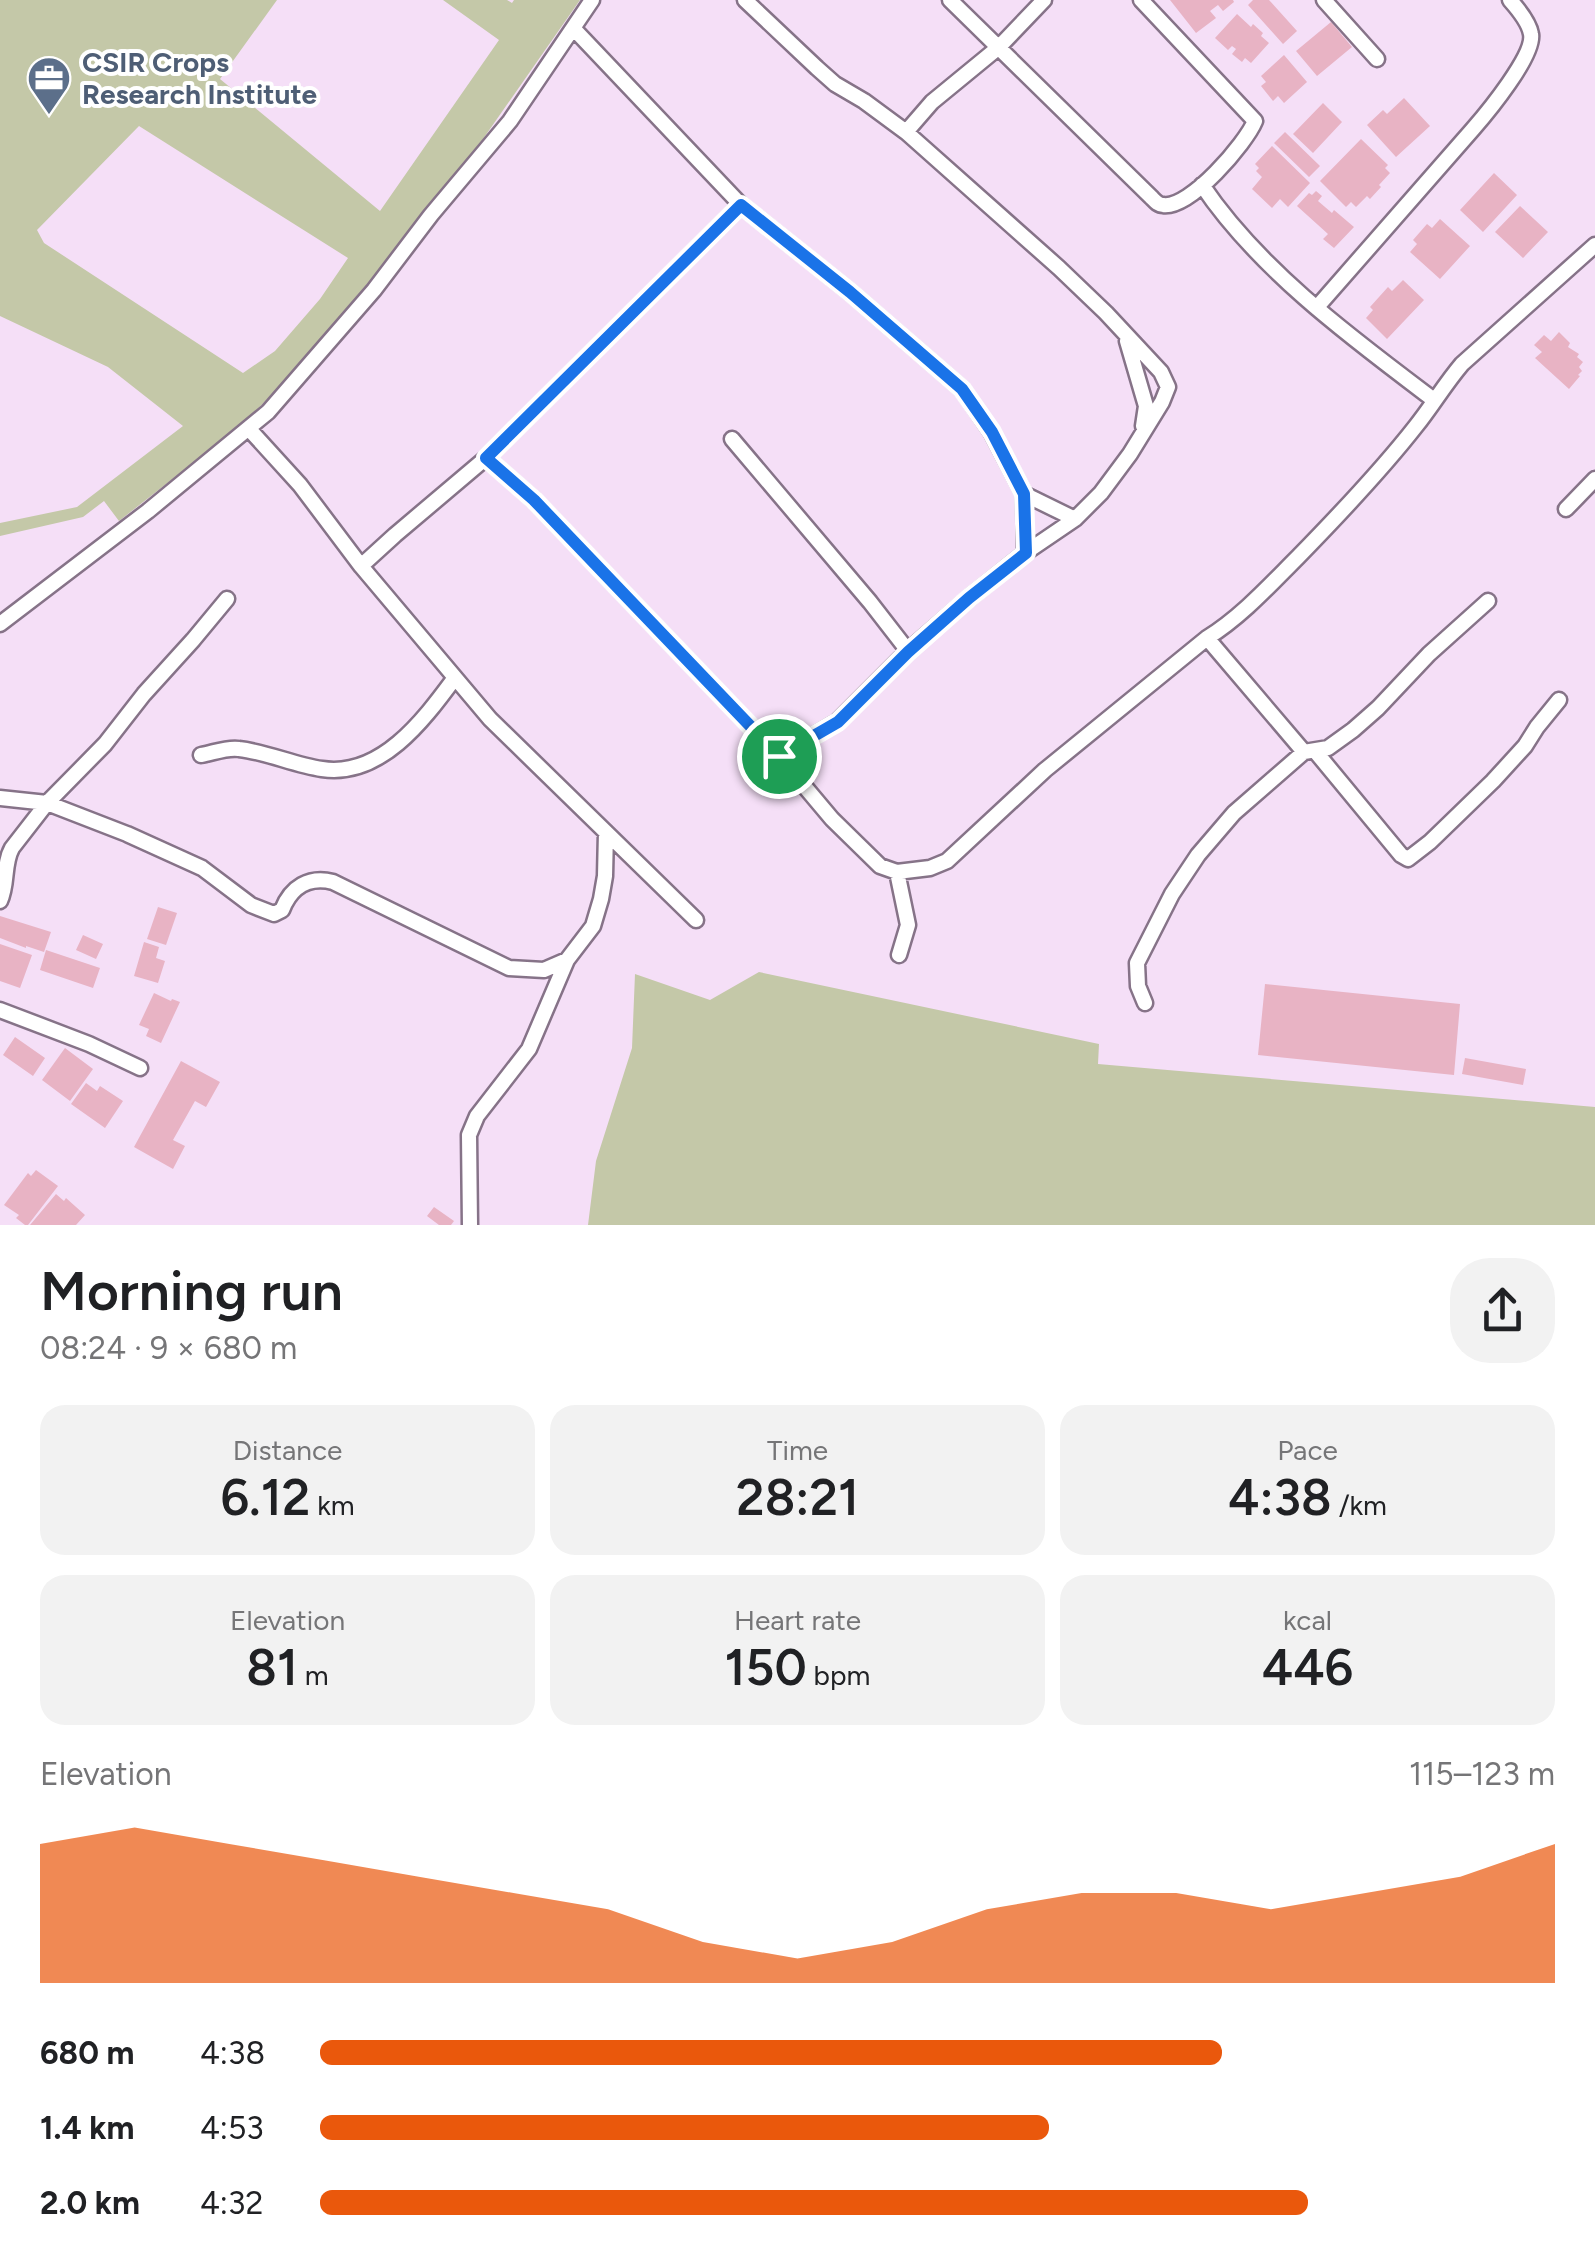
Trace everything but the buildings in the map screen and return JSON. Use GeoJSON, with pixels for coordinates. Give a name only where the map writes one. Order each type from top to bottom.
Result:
{"type":"FeatureCollection","features":[{"type":"Feature","properties":{"kind":"street"},"geometry":{"type":"LineString","coordinates":[[0,624],[249,430],[318,357],[510,122],[592,0]]}},
{"type":"Feature","properties":{"kind":"street"},"geometry":{"type":"LineString","coordinates":[[745,0],[835,84],[906,132],[1059,268],[1160,372],[1168,387],[1142,437],[1101,493],[1075,520],[969,598],[838,722],[779,756]]}},
{"type":"Feature","properties":{"kind":"street"},"geometry":{"type":"LineString","coordinates":[[950,0],[1160,205],[1168,206],[1202,185],[1246,140],[1254,121],[1141,0]]}},
{"type":"Feature","properties":{"kind":"street"},"geometry":{"type":"LineString","coordinates":[[906,132],[932,102],[999,47],[1044,0]]}},
{"type":"Feature","properties":{"kind":"street"},"geometry":{"type":"LineString","coordinates":[[1324,0],[1376,59]]}},
{"type":"Feature","properties":{"kind":"street"},"geometry":{"type":"LineString","coordinates":[[1318,306],[1486,115],[1512,78],[1531,45],[1532,34],[1510,0]]}},
{"type":"Feature","properties":{"kind":"street"},"geometry":{"type":"LineString","coordinates":[[573,28],[741,205],[962,389],[992,432],[1024,494],[1026,553]]}},
{"type":"Feature","properties":{"kind":"street"},"geometry":{"type":"LineString","coordinates":[[1202,185],[1262,256],[1300,292],[1434,400]]}},
{"type":"Feature","properties":{"kind":"street"},"geometry":{"type":"LineString","coordinates":[[361,566],[486,458],[741,205]]}},
{"type":"Feature","properties":{"kind":"street"},"geometry":{"type":"LineString","coordinates":[[486,458],[534,500],[880,866],[897,872],[930,868],[947,861],[1046,770],[1261,593],[1324,530],[1416,427],[1462,364],[1594,247]]}},
{"type":"Feature","properties":{"kind":"street"},"geometry":{"type":"LineString","coordinates":[[1126,336],[1146,406],[1142,437]]}},
{"type":"Feature","properties":{"kind":"street"},"geometry":{"type":"LineString","coordinates":[[249,430],[300,485],[361,566],[490,719],[696,920]]}},
{"type":"Feature","properties":{"kind":"street"},"geometry":{"type":"LineString","coordinates":[[732,440],[908,652]]}},
{"type":"Feature","properties":{"kind":"street"},"geometry":{"type":"LineString","coordinates":[[1566,509],[1595,478]]}},
{"type":"Feature","properties":{"kind":"street"},"geometry":{"type":"LineString","coordinates":[[1024,494],[1075,520]]}},
{"type":"Feature","properties":{"kind":"street"},"geometry":{"type":"LineString","coordinates":[[0,902],[6,888],[8,855],[48,803],[105,744],[226,599]]}},
{"type":"Feature","properties":{"kind":"street"},"geometry":{"type":"LineString","coordinates":[[1145,1003],[1138,986],[1137,962],[1172,894],[1198,855],[1234,813],[1309,752],[1340,741],[1354,730],[1488,601]]}},
{"type":"Feature","properties":{"kind":"street"},"geometry":{"type":"LineString","coordinates":[[1206,638],[1408,859],[1526,746],[1559,700]]}},
{"type":"Feature","properties":{"kind":"street"},"geometry":{"type":"LineString","coordinates":[[201,755],[236,748],[323,770],[355,770],[370,763],[429,714],[454,678]]}},
{"type":"Feature","properties":{"kind":"street"},"geometry":{"type":"LineString","coordinates":[[0,798],[48,803],[194,864],[251,905],[274,914],[282,910],[295,889],[312,880],[324,880],[509,968],[544,970],[567,960]]}},
{"type":"Feature","properties":{"kind":"street"},"geometry":{"type":"LineString","coordinates":[[470,1225],[469,1135],[477,1116],[529,1049],[567,960],[593,926],[602,899],[606,832]]}},
{"type":"Feature","properties":{"kind":"street"},"geometry":{"type":"LineString","coordinates":[[897,872],[908,925],[899,955]]}},
{"type":"Feature","properties":{"kind":"street"},"geometry":{"type":"LineString","coordinates":[[0,1010],[140,1068]]}},
{"type":"Feature","properties":{"kind":"green space"},"geometry":{"type":"Polygon","coordinates":[[[0,0],[277,0],[220,79],[380,211],[499,40],[443,0],[580,0],[483,139],[331,333],[244,423],[119,521],[104,501],[83,517],[0,536],[0,523],[77,507],[183,426],[108,367],[0,316],[0,0]],[[139,126],[37,230],[44,243],[243,373],[275,351],[320,299],[348,258],[139,126]]]}},
{"type":"Feature","properties":{"kind":"green space"},"geometry":{"type":"Polygon","coordinates":[[[759,972],[1099,1044],[1098,1064],[1595,1107],[1595,1225],[588,1225],[596,1161],[632,1048],[635,974],[710,1000],[759,972]]]}},
{"type":"Feature","properties":{"kind":"place","name":"CSIR Crops Research Institute"},"geometry":{"type":"Point","coordinates":[49,116]}},
{"type":"Feature","properties":{"kind":"route"},"geometry":{"type":"LineString","coordinates":[[741,205],[962,389],[992,432],[1024,494],[1026,553],[908,652],[838,722],[779,756],[534,500],[486,458],[741,205]]}}]}
